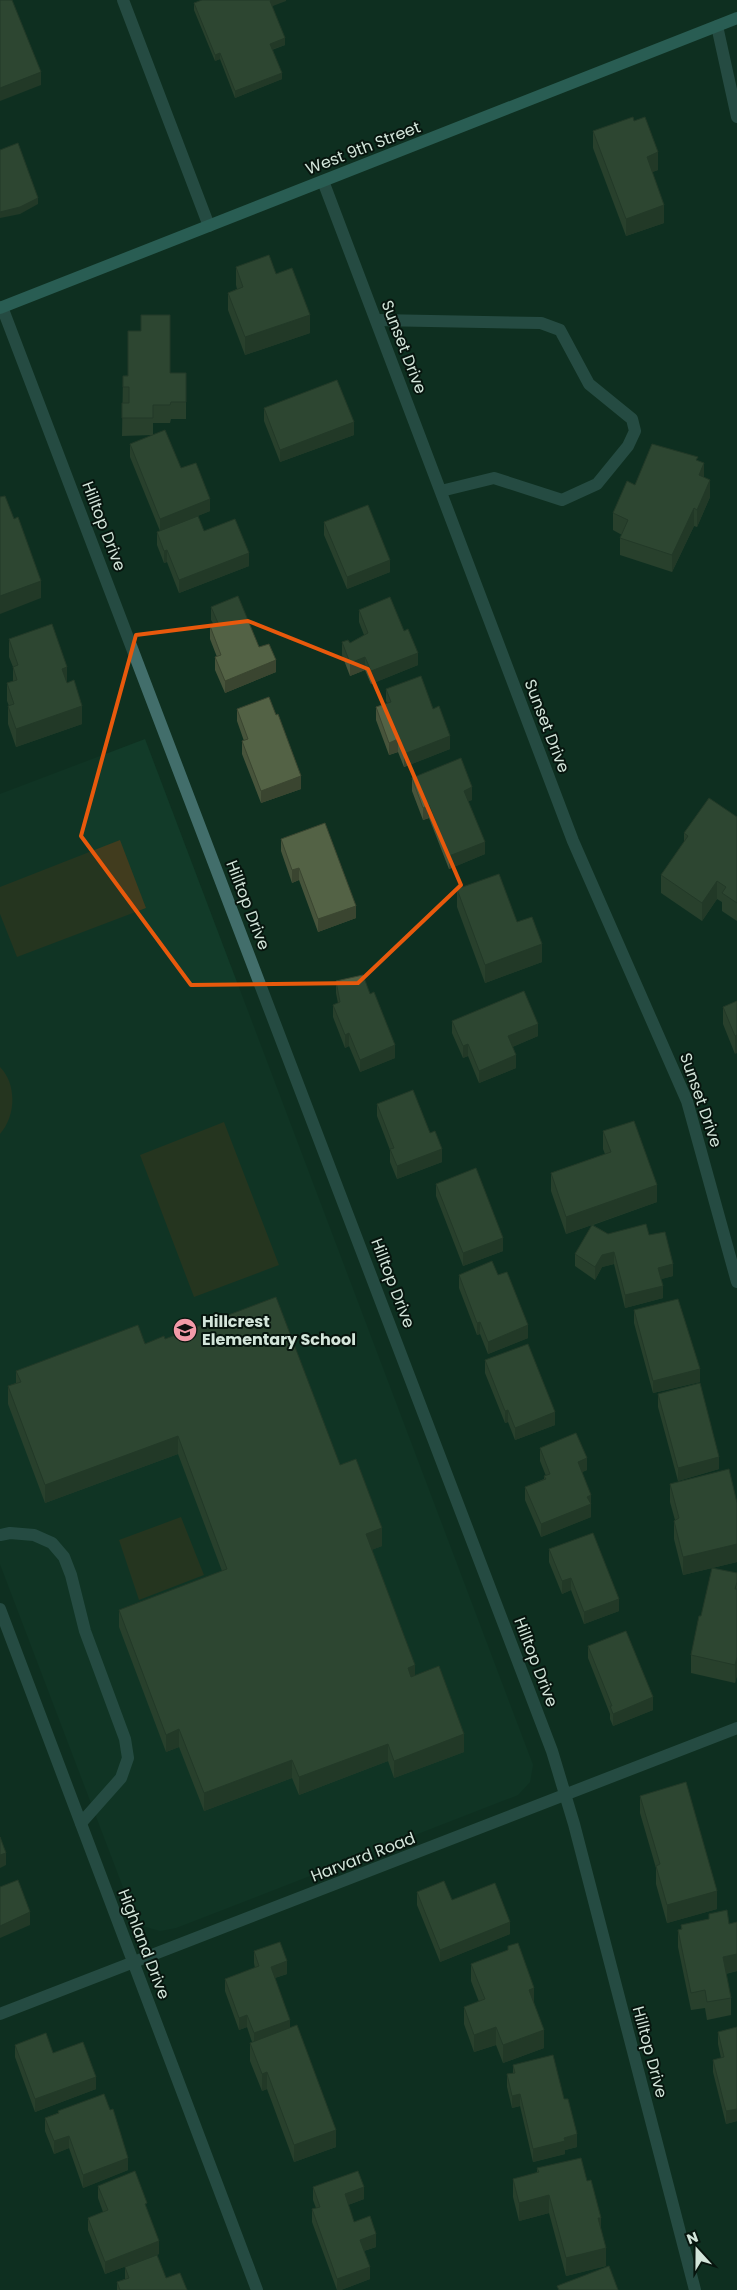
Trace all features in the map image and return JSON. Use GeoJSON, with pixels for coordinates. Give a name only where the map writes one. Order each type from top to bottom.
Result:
{"type":"FeatureCollection","features":[{"type":"Feature","properties":{"kind":"main road","name":"West 9th Street"},"geometry":{"type":"LineString","coordinates":[[1,307],[737,18]]}},
{"type":"Feature","properties":{"kind":"street"},"geometry":{"type":"LineString","coordinates":[[123,0],[209,226]]}},
{"type":"Feature","properties":{"kind":"street"},"geometry":{"type":"LineString","coordinates":[[718,26],[737,117]]}},
{"type":"Feature","properties":{"kind":"street","name":"Sunset Drive"},"geometry":{"type":"LineString","coordinates":[[323,181],[574,841],[687,1101],[737,1282]]}},
{"type":"Feature","properties":{"kind":"street","name":"Hilltop Drive"},"geometry":{"type":"LineString","coordinates":[[1,307],[461,1508],[552,1751],[566,1795],[695,2290]]}},
{"type":"Feature","properties":{"kind":"street"},"geometry":{"type":"LineString","coordinates":[[376,320],[541,323],[560,330],[589,384],[632,419],[635,431],[628,446],[597,484],[562,500],[494,478],[441,491]]}},
{"type":"Feature","properties":{"kind":"street"},"geometry":{"type":"LineString","coordinates":[[0,1535],[10,1533],[34,1535],[52,1543],[64,1557],[71,1575],[84,1631],[125,1739],[128,1758],[121,1778],[81,1823]]}},
{"type":"Feature","properties":{"kind":"street","name":"Highland Drive"},"geometry":{"type":"LineString","coordinates":[[0,1609],[257,2290]]}},
{"type":"Feature","properties":{"kind":"street","name":"Harvard Road"},"geometry":{"type":"LineString","coordinates":[[0,2014],[737,1728]]}},
{"type":"Feature","properties":{"kind":"highlighted area"},"geometry":{"type":"Polygon","coordinates":[[[248,621],[368,669],[461,885],[358,983],[191,985],[81,836],[136,635],[248,621]]]}},
{"type":"Feature","properties":{"kind":"shaded area","name":"Hillcrest Elementary School"},"geometry":{"type":"Polygon","coordinates":[[[145,739],[533,1765],[530,1782],[518,1795],[176,1928],[160,1931],[143,1926],[134,1916],[0,1564],[0,794],[145,739]]]}},
{"type":"Feature","properties":{"kind":"shaded area"},"geometry":{"type":"Polygon","coordinates":[[[120,840],[146,908],[17,957],[0,914],[0,887],[120,840]]]}},
{"type":"Feature","properties":{"kind":"shaded area"},"geometry":{"type":"Polygon","coordinates":[[[0,1067],[6,1074],[12,1091],[12,1109],[0,1134],[0,1067]]]}},
{"type":"Feature","properties":{"kind":"shaded area"},"geometry":{"type":"Polygon","coordinates":[[[224,1122],[279,1265],[194,1297],[140,1155],[224,1122]]]}},
{"type":"Feature","properties":{"kind":"shaded area"},"geometry":{"type":"Polygon","coordinates":[[[181,1517],[204,1575],[139,1600],[119,1540],[181,1517]]]}},
{"type":"Feature","properties":{"kind":"building"},"geometry":{"type":"Polygon","coordinates":[[[0,0],[12,0],[41,72],[0,88],[0,0]]]}},
{"type":"Feature","properties":{"kind":"building"},"geometry":{"type":"Polygon","coordinates":[[[202,0],[272,0],[270,1],[285,38],[270,44],[282,73],[235,91],[220,53],[215,55],[194,3],[202,0]]]}},
{"type":"Feature","properties":{"kind":"building"},"geometry":{"type":"Polygon","coordinates":[[[633,117],[634,121],[645,117],[658,152],[647,157],[664,205],[626,219],[593,131],[633,117]]]}},
{"type":"Feature","properties":{"kind":"building"},"geometry":{"type":"Polygon","coordinates":[[[18,143],[38,198],[20,207],[0,212],[0,150],[18,143]]]}},
{"type":"Feature","properties":{"kind":"building"},"geometry":{"type":"Polygon","coordinates":[[[269,255],[276,274],[292,268],[310,315],[245,337],[228,293],[243,287],[236,267],[269,255]]]}},
{"type":"Feature","properties":{"kind":"building"},"geometry":{"type":"Polygon","coordinates":[[[141,315],[170,315],[170,373],[186,373],[186,402],[171,402],[170,405],[153,405],[153,418],[122,418],[122,403],[129,403],[129,387],[123,387],[123,376],[128,376],[128,331],[141,331],[141,315]]]}},
{"type":"Feature","properties":{"kind":"building"},"geometry":{"type":"Polygon","coordinates":[[[337,380],[354,422],[280,450],[264,408],[337,380]]]}},
{"type":"Feature","properties":{"kind":"building"},"geometry":{"type":"Polygon","coordinates":[[[165,430],[181,468],[196,463],[210,499],[160,519],[130,444],[165,430]]]}},
{"type":"Feature","properties":{"kind":"building"},"geometry":{"type":"Polygon","coordinates":[[[652,444],[698,457],[696,460],[704,463],[699,475],[710,480],[697,510],[694,508],[672,555],[620,538],[628,520],[613,513],[627,481],[635,485],[652,444]]]}},
{"type":"Feature","properties":{"kind":"building"},"geometry":{"type":"Polygon","coordinates":[[[5,496],[14,519],[18,517],[41,581],[0,596],[0,497],[5,496]]]}},
{"type":"Feature","properties":{"kind":"building"},"geometry":{"type":"Polygon","coordinates":[[[368,505],[390,560],[347,577],[324,522],[368,505]]]}},
{"type":"Feature","properties":{"kind":"building"},"geometry":{"type":"Polygon","coordinates":[[[198,516],[204,531],[235,519],[249,553],[179,580],[167,550],[164,551],[157,532],[198,516]]]}},
{"type":"Feature","properties":{"kind":"building"},"geometry":{"type":"Polygon","coordinates":[[[238,596],[259,647],[269,644],[276,660],[225,681],[215,657],[221,655],[210,626],[218,623],[211,607],[238,596]]]}},
{"type":"Feature","properties":{"kind":"building"},"geometry":{"type":"Polygon","coordinates":[[[390,597],[404,631],[408,629],[418,653],[371,671],[365,657],[350,663],[342,642],[348,640],[350,643],[368,633],[359,610],[390,597]]]}},
{"type":"Feature","properties":{"kind":"building"},"geometry":{"type":"Polygon","coordinates":[[[52,624],[67,667],[62,669],[67,683],[74,680],[82,706],[16,729],[8,706],[14,704],[7,683],[17,680],[13,667],[18,665],[9,639],[52,624]]]}},
{"type":"Feature","properties":{"kind":"building"},"geometry":{"type":"Polygon","coordinates":[[[421,676],[433,709],[439,706],[450,736],[404,754],[398,739],[389,743],[376,707],[391,702],[386,689],[421,676]]]}},
{"type":"Feature","properties":{"kind":"building"},"geometry":{"type":"Polygon","coordinates":[[[269,697],[276,715],[278,714],[301,776],[261,791],[242,741],[248,739],[237,709],[269,697]]]}},
{"type":"Feature","properties":{"kind":"building"},"geometry":{"type":"Polygon","coordinates":[[[461,758],[472,787],[464,791],[485,842],[449,856],[429,805],[423,808],[412,778],[461,758]]]}},
{"type":"Feature","properties":{"kind":"building"},"geometry":{"type":"Polygon","coordinates":[[[709,798],[737,817],[737,903],[722,893],[726,887],[717,881],[702,903],[661,875],[688,836],[684,833],[709,798]]]}},
{"type":"Feature","properties":{"kind":"building"},"geometry":{"type":"Polygon","coordinates":[[[325,823],[356,906],[318,919],[299,868],[292,870],[281,839],[325,823]]]}},
{"type":"Feature","properties":{"kind":"building"},"geometry":{"type":"Polygon","coordinates":[[[499,874],[517,922],[532,917],[542,944],[485,965],[457,889],[499,874]]]}},
{"type":"Feature","properties":{"kind":"building"},"geometry":{"type":"Polygon","coordinates":[[[363,975],[370,994],[374,992],[395,1045],[360,1060],[349,1033],[345,1035],[333,1005],[340,1002],[336,981],[363,975]]]}},
{"type":"Feature","properties":{"kind":"building"},"geometry":{"type":"Polygon","coordinates":[[[524,991],[538,1024],[508,1036],[516,1055],[479,1071],[468,1044],[463,1046],[452,1021],[524,991]]]}},
{"type":"Feature","properties":{"kind":"building"},"geometry":{"type":"Polygon","coordinates":[[[737,1001],[737,1035],[735,1036],[723,1007],[737,1001]]]}},
{"type":"Feature","properties":{"kind":"building"},"geometry":{"type":"Polygon","coordinates":[[[413,1090],[430,1133],[435,1131],[442,1149],[397,1166],[390,1149],[394,1148],[377,1104],[413,1090]]]}},
{"type":"Feature","properties":{"kind":"building"},"geometry":{"type":"Polygon","coordinates":[[[634,1121],[657,1185],[566,1217],[551,1173],[611,1152],[603,1131],[634,1121]]]}},
{"type":"Feature","properties":{"kind":"building"},"geometry":{"type":"Polygon","coordinates":[[[476,1168],[503,1238],[463,1253],[436,1184],[476,1168]]]}},
{"type":"Feature","properties":{"kind":"building"},"geometry":{"type":"Polygon","coordinates":[[[646,1224],[649,1235],[665,1232],[673,1264],[658,1268],[663,1286],[625,1295],[614,1252],[602,1255],[595,1267],[575,1254],[592,1225],[608,1234],[646,1224]]]}},
{"type":"Feature","properties":{"kind":"building"},"geometry":{"type":"Polygon","coordinates":[[[492,1261],[498,1275],[507,1272],[528,1325],[488,1342],[480,1322],[477,1323],[459,1275],[492,1261]]]}},
{"type":"Feature","properties":{"kind":"building"},"geometry":{"type":"Polygon","coordinates":[[[276,1297],[340,1465],[356,1459],[382,1528],[366,1534],[415,1665],[408,1668],[411,1677],[439,1666],[464,1734],[394,1761],[388,1744],[299,1777],[292,1760],[204,1793],[179,1729],[166,1735],[119,1610],[227,1569],[178,1436],[45,1485],[8,1386],[21,1382],[16,1371],[138,1325],[145,1344],[164,1336],[165,1339],[276,1297]]]}},
{"type":"Feature","properties":{"kind":"building"},"geometry":{"type":"Polygon","coordinates":[[[678,1299],[700,1369],[653,1381],[634,1310],[678,1299]]]}},
{"type":"Feature","properties":{"kind":"building"},"geometry":{"type":"Polygon","coordinates":[[[528,1344],[555,1412],[515,1428],[508,1410],[505,1411],[485,1360],[528,1344]]]}},
{"type":"Feature","properties":{"kind":"building"},"geometry":{"type":"Polygon","coordinates":[[[700,1383],[719,1457],[678,1468],[658,1394],[700,1383]]]}},
{"type":"Feature","properties":{"kind":"building"},"geometry":{"type":"Polygon","coordinates":[[[576,1433],[587,1458],[578,1462],[591,1495],[587,1497],[591,1504],[541,1524],[525,1487],[546,1479],[544,1476],[550,1474],[540,1448],[576,1433]]]}},
{"type":"Feature","properties":{"kind":"building"},"geometry":{"type":"Polygon","coordinates":[[[729,1469],[737,1503],[737,1544],[683,1557],[674,1521],[679,1518],[670,1484],[729,1469]]]}},
{"type":"Feature","properties":{"kind":"building"},"geometry":{"type":"Polygon","coordinates":[[[593,1533],[619,1599],[584,1612],[571,1578],[562,1581],[549,1549],[593,1533]]]}},
{"type":"Feature","properties":{"kind":"building"},"geometry":{"type":"Polygon","coordinates":[[[712,1568],[737,1573],[735,1589],[737,1589],[737,1657],[735,1665],[691,1655],[712,1568]]]}},
{"type":"Feature","properties":{"kind":"building"},"geometry":{"type":"Polygon","coordinates":[[[626,1631],[653,1697],[613,1714],[610,1706],[612,1706],[588,1646],[626,1631]]]}},
{"type":"Feature","properties":{"kind":"building"},"geometry":{"type":"Polygon","coordinates":[[[686,1782],[717,1891],[667,1905],[656,1866],[660,1864],[640,1796],[686,1782]]]}},
{"type":"Feature","properties":{"kind":"building"},"geometry":{"type":"Polygon","coordinates":[[[0,1837],[6,1853],[0,1855],[0,1837]]]}},
{"type":"Feature","properties":{"kind":"building"},"geometry":{"type":"Polygon","coordinates":[[[18,1880],[30,1912],[0,1926],[0,1887],[18,1880]]]}},
{"type":"Feature","properties":{"kind":"building"},"geometry":{"type":"Polygon","coordinates":[[[444,1881],[452,1900],[495,1883],[510,1922],[440,1950],[417,1892],[444,1881]]]}},
{"type":"Feature","properties":{"kind":"building"},"geometry":{"type":"Polygon","coordinates":[[[727,1910],[729,1924],[737,1922],[737,1954],[723,1957],[731,1998],[707,2002],[705,1990],[691,1993],[678,1930],[682,1929],[681,1925],[709,1919],[709,1914],[727,1910]]]}},
{"type":"Feature","properties":{"kind":"building"},"geometry":{"type":"Polygon","coordinates":[[[280,1942],[287,1961],[271,1967],[290,2020],[254,2033],[247,2015],[239,2018],[225,1979],[259,1966],[254,1951],[280,1942]]]}},
{"type":"Feature","properties":{"kind":"building"},"geometry":{"type":"Polygon","coordinates":[[[518,1943],[534,1988],[529,1990],[544,2030],[503,2045],[496,2027],[474,2035],[464,2007],[485,1999],[471,1964],[508,1950],[508,1946],[518,1943]]]}},
{"type":"Feature","properties":{"kind":"building"},"geometry":{"type":"Polygon","coordinates":[[[297,2025],[336,2130],[294,2145],[267,2072],[262,2074],[250,2043],[297,2025]]]}},
{"type":"Feature","properties":{"kind":"building"},"geometry":{"type":"Polygon","coordinates":[[[737,2027],[737,2109],[726,2111],[713,2060],[724,2057],[718,2032],[737,2027]]]}},
{"type":"Feature","properties":{"kind":"building"},"geometry":{"type":"Polygon","coordinates":[[[46,2033],[53,2053],[83,2042],[96,2077],[35,2099],[15,2045],[46,2033]]]}},
{"type":"Feature","properties":{"kind":"building"},"geometry":{"type":"Polygon","coordinates":[[[553,2055],[564,2099],[568,2099],[577,2134],[564,2138],[565,2141],[533,2149],[520,2094],[512,2096],[507,2074],[515,2073],[513,2065],[553,2055]]]}},
{"type":"Feature","properties":{"kind":"building"},"geometry":{"type":"Polygon","coordinates":[[[104,2094],[110,2110],[113,2109],[128,2158],[83,2175],[69,2136],[54,2141],[45,2118],[59,2113],[58,2111],[104,2094]]]}},
{"type":"Feature","properties":{"kind":"building"},"geometry":{"type":"Polygon","coordinates":[[[581,2158],[587,2181],[591,2180],[601,2218],[598,2218],[606,2248],[566,2258],[549,2195],[519,2203],[513,2179],[539,2172],[537,2168],[581,2158]]]}},
{"type":"Feature","properties":{"kind":"building"},"geometry":{"type":"Polygon","coordinates":[[[135,2171],[159,2241],[105,2262],[88,2218],[108,2210],[98,2186],[135,2171]]]}},
{"type":"Feature","properties":{"kind":"building"},"geometry":{"type":"Polygon","coordinates":[[[358,2171],[364,2187],[345,2194],[354,2222],[370,2216],[376,2234],[360,2240],[370,2267],[337,2279],[312,2209],[320,2207],[313,2187],[358,2171]]]}},
{"type":"Feature","properties":{"kind":"building"},"geometry":{"type":"Polygon","coordinates":[[[157,2255],[166,2278],[180,2273],[187,2290],[120,2290],[117,2282],[129,2278],[125,2267],[157,2255]]]}},
{"type":"Feature","properties":{"kind":"building"},"geometry":{"type":"Polygon","coordinates":[[[609,2266],[618,2290],[559,2290],[557,2286],[609,2266]]]}},
{"type":"Feature","properties":{"kind":"place","name":"Hillcrest Elementary School"},"geometry":{"type":"Point","coordinates":[185,1330]}}]}
